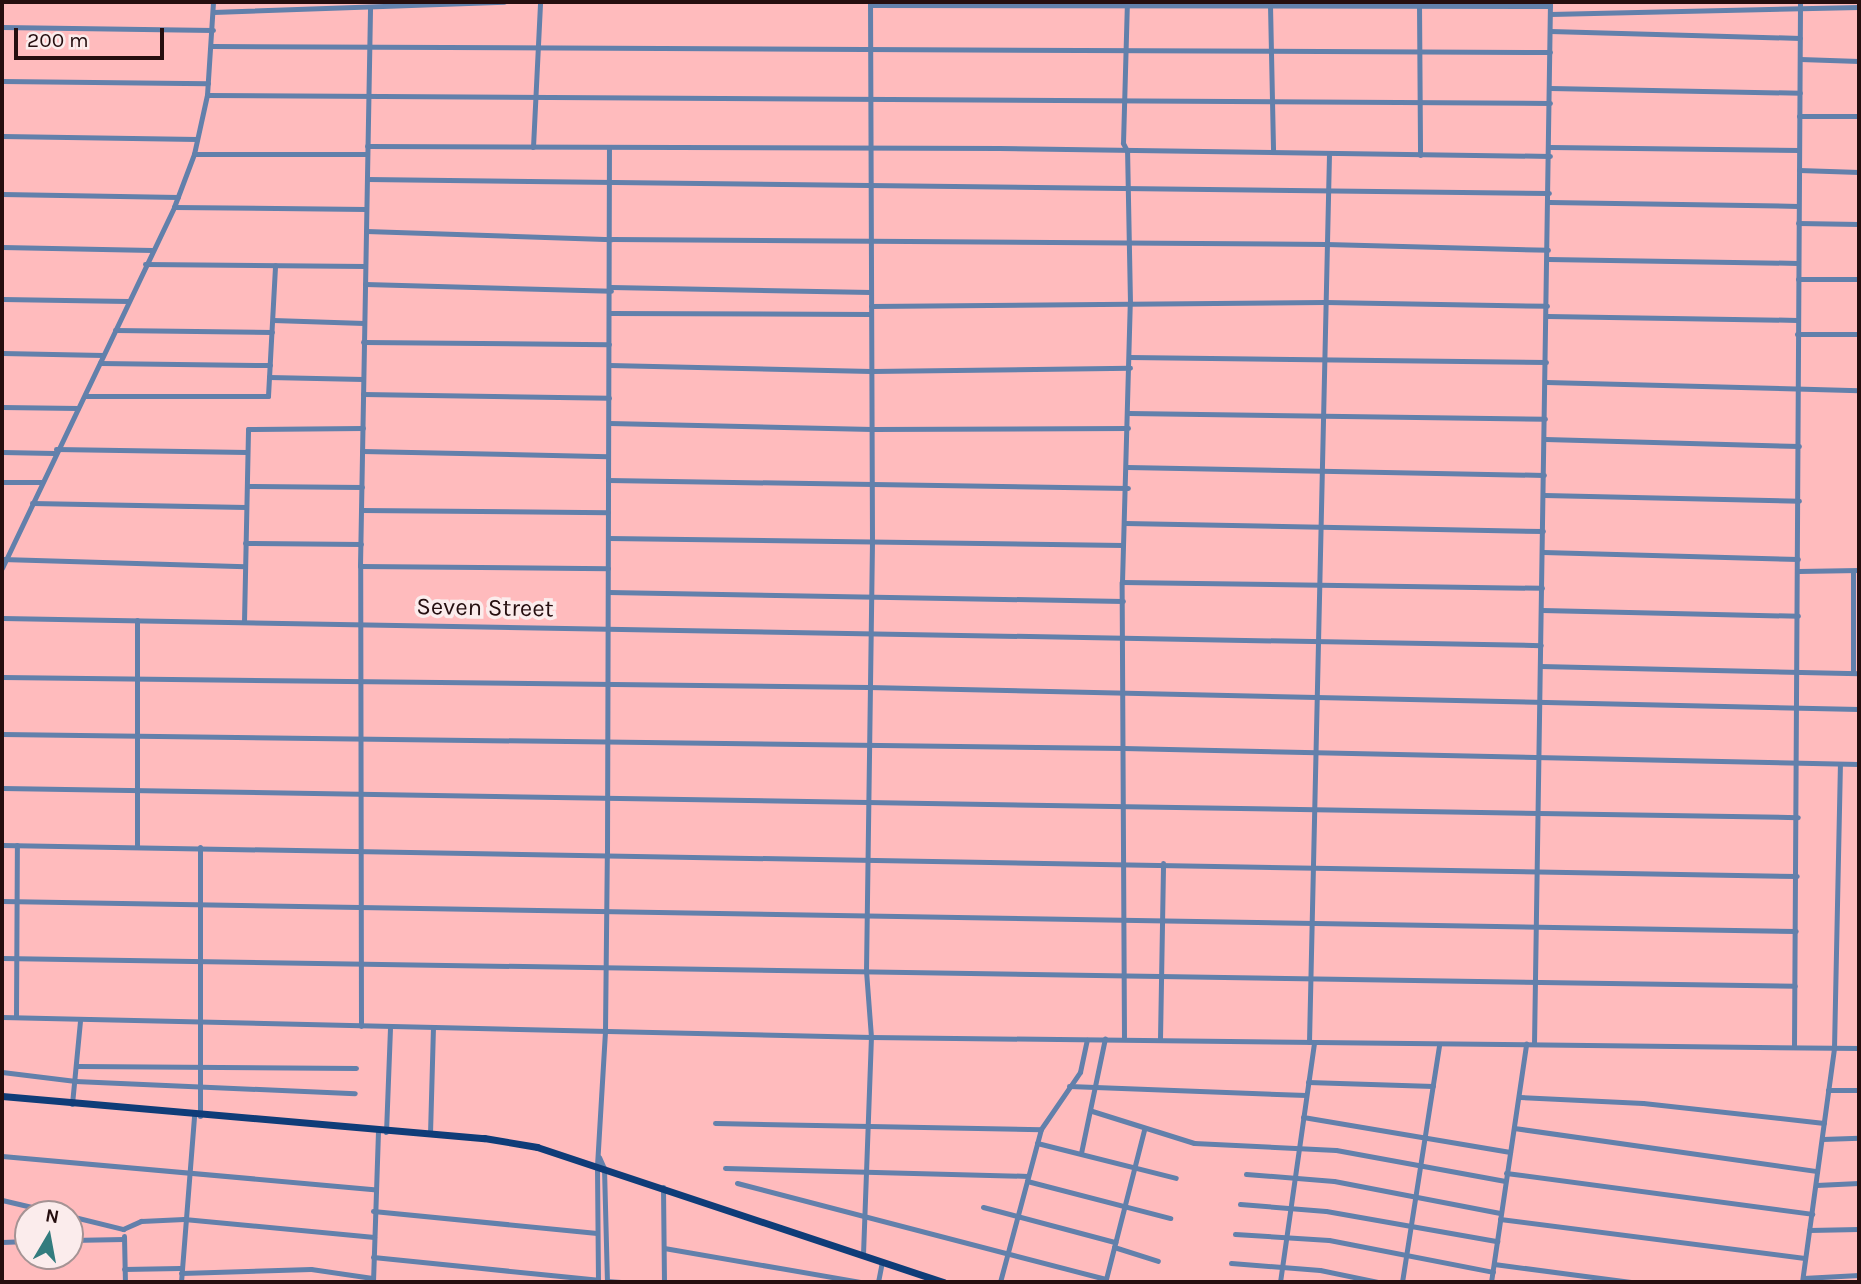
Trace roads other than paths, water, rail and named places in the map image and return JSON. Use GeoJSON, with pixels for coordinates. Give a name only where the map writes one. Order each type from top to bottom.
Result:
{"type":"FeatureCollection","features":[{"type":"Feature","properties":{"kind":"main road"},"geometry":{"type":"LineString","coordinates":[[2,1096],[497,1140],[663,1186],[944,1282]]}},
{"type":"Feature","properties":{"kind":"street"},"geometry":{"type":"LineString","coordinates":[[2,568],[55,451],[86,396],[178,197],[194,154],[207,95],[213,2]]}},
{"type":"Feature","properties":{"kind":"street"},"geometry":{"type":"LineString","coordinates":[[213,12],[504,2]]}},
{"type":"Feature","properties":{"kind":"street"},"geometry":{"type":"LineString","coordinates":[[533,147],[540,47],[540,2]]}},
{"type":"Feature","properties":{"kind":"street"},"geometry":{"type":"LineString","coordinates":[[1270,3],[1273,152]]}},
{"type":"Feature","properties":{"kind":"street"},"geometry":{"type":"LineString","coordinates":[[1419,3],[1419,155]]}},
{"type":"Feature","properties":{"kind":"street"},"geometry":{"type":"LineString","coordinates":[[863,1254],[871,1037],[866,971],[868,632],[872,543],[870,4],[1550,4],[1534,1044]]}},
{"type":"Feature","properties":{"kind":"street"},"geometry":{"type":"LineString","coordinates":[[1124,1038],[1122,582],[1128,488],[1130,303],[1126,243],[1127,151],[1123,143],[1126,4]]}},
{"type":"Feature","properties":{"kind":"street"},"geometry":{"type":"LineString","coordinates":[[1550,13],[1800,4],[1859,7]]}},
{"type":"Feature","properties":{"kind":"street"},"geometry":{"type":"LineString","coordinates":[[1794,1047],[1798,817],[1797,320],[1800,4]]}},
{"type":"Feature","properties":{"kind":"street"},"geometry":{"type":"LineString","coordinates":[[361,1026],[360,566],[370,8]]}},
{"type":"Feature","properties":{"kind":"street"},"geometry":{"type":"LineString","coordinates":[[2,27],[213,30]]}},
{"type":"Feature","properties":{"kind":"street"},"geometry":{"type":"LineString","coordinates":[[1550,32],[1800,38]]}},
{"type":"Feature","properties":{"kind":"street"},"geometry":{"type":"LineString","coordinates":[[212,46],[1271,54],[1550,52]]}},
{"type":"Feature","properties":{"kind":"street"},"geometry":{"type":"LineString","coordinates":[[1800,59],[1859,61]]}},
{"type":"Feature","properties":{"kind":"street"},"geometry":{"type":"LineString","coordinates":[[2,81],[208,83]]}},
{"type":"Feature","properties":{"kind":"street"},"geometry":{"type":"LineString","coordinates":[[1550,88],[1800,93]]}},
{"type":"Feature","properties":{"kind":"street"},"geometry":{"type":"LineString","coordinates":[[207,95],[1549,103]]}},
{"type":"Feature","properties":{"kind":"street"},"geometry":{"type":"LineString","coordinates":[[1799,116],[1859,116]]}},
{"type":"Feature","properties":{"kind":"street"},"geometry":{"type":"LineString","coordinates":[[2,136],[197,139]]}},
{"type":"Feature","properties":{"kind":"street"},"geometry":{"type":"LineString","coordinates":[[367,146],[871,148],[1549,156]]}},
{"type":"Feature","properties":{"kind":"street"},"geometry":{"type":"LineString","coordinates":[[609,147],[612,239],[608,423],[607,854],[605,1031],[599,1157],[607,1281],[621,1282]]}},
{"type":"Feature","properties":{"kind":"street"},"geometry":{"type":"LineString","coordinates":[[1549,147],[1799,150]]}},
{"type":"Feature","properties":{"kind":"street"},"geometry":{"type":"LineString","coordinates":[[194,154],[367,154]]}},
{"type":"Feature","properties":{"kind":"street"},"geometry":{"type":"LineString","coordinates":[[1280,1282],[1307,1095],[1311,1043],[1314,754],[1329,155]]}},
{"type":"Feature","properties":{"kind":"street"},"geometry":{"type":"LineString","coordinates":[[1799,170],[1859,172]]}},
{"type":"Feature","properties":{"kind":"street"},"geometry":{"type":"LineString","coordinates":[[367,179],[1549,193]]}},
{"type":"Feature","properties":{"kind":"street"},"geometry":{"type":"LineString","coordinates":[[2,194],[178,197]]}},
{"type":"Feature","properties":{"kind":"street"},"geometry":{"type":"LineString","coordinates":[[1549,202],[1798,206]]}},
{"type":"Feature","properties":{"kind":"street"},"geometry":{"type":"LineString","coordinates":[[174,207],[366,209]]}},
{"type":"Feature","properties":{"kind":"street"},"geometry":{"type":"LineString","coordinates":[[1798,223],[1859,224]]}},
{"type":"Feature","properties":{"kind":"street"},"geometry":{"type":"LineString","coordinates":[[366,231],[612,239],[1326,244],[1548,250]]}},
{"type":"Feature","properties":{"kind":"street"},"geometry":{"type":"LineString","coordinates":[[2,247],[152,250]]}},
{"type":"Feature","properties":{"kind":"street"},"geometry":{"type":"LineString","coordinates":[[1548,259],[1798,263]]}},
{"type":"Feature","properties":{"kind":"street"},"geometry":{"type":"LineString","coordinates":[[145,264],[365,266]]}},
{"type":"Feature","properties":{"kind":"street"},"geometry":{"type":"LineString","coordinates":[[86,396],[268,396],[275,265]]}},
{"type":"Feature","properties":{"kind":"street"},"geometry":{"type":"LineString","coordinates":[[1798,279],[1859,279]]}},
{"type":"Feature","properties":{"kind":"street"},"geometry":{"type":"LineString","coordinates":[[365,284],[871,292]]}},
{"type":"Feature","properties":{"kind":"street"},"geometry":{"type":"LineString","coordinates":[[2,299],[128,302]]}},
{"type":"Feature","properties":{"kind":"street"},"geometry":{"type":"LineString","coordinates":[[872,306],[1325,302],[1547,306]]}},
{"type":"Feature","properties":{"kind":"street"},"geometry":{"type":"LineString","coordinates":[[610,313],[872,314]]}},
{"type":"Feature","properties":{"kind":"street"},"geometry":{"type":"LineString","coordinates":[[1547,316],[1797,320]]}},
{"type":"Feature","properties":{"kind":"street"},"geometry":{"type":"LineString","coordinates":[[273,320],[364,323]]}},
{"type":"Feature","properties":{"kind":"street"},"geometry":{"type":"LineString","coordinates":[[115,330],[272,332]]}},
{"type":"Feature","properties":{"kind":"street"},"geometry":{"type":"LineString","coordinates":[[1797,334],[1859,334]]}},
{"type":"Feature","properties":{"kind":"street"},"geometry":{"type":"LineString","coordinates":[[363,342],[609,344]]}},
{"type":"Feature","properties":{"kind":"street"},"geometry":{"type":"LineString","coordinates":[[2,353],[103,355]]}},
{"type":"Feature","properties":{"kind":"street"},"geometry":{"type":"LineString","coordinates":[[1129,357],[1325,357],[1546,362]]}},
{"type":"Feature","properties":{"kind":"street"},"geometry":{"type":"LineString","coordinates":[[100,363],[270,365]]}},
{"type":"Feature","properties":{"kind":"street"},"geometry":{"type":"LineString","coordinates":[[609,365],[871,371],[1129,368]]}},
{"type":"Feature","properties":{"kind":"street"},"geometry":{"type":"LineString","coordinates":[[270,377],[363,379]]}},
{"type":"Feature","properties":{"kind":"street"},"geometry":{"type":"LineString","coordinates":[[1545,382],[1859,390]]}},
{"type":"Feature","properties":{"kind":"street"},"geometry":{"type":"LineString","coordinates":[[363,394],[609,398]]}},
{"type":"Feature","properties":{"kind":"street"},"geometry":{"type":"LineString","coordinates":[[2,407],[78,408]]}},
{"type":"Feature","properties":{"kind":"street"},"geometry":{"type":"LineString","coordinates":[[1129,414],[1323,414],[1545,419]]}},
{"type":"Feature","properties":{"kind":"street"},"geometry":{"type":"LineString","coordinates":[[608,423],[872,429],[1128,428]]}},
{"type":"Feature","properties":{"kind":"street"},"geometry":{"type":"LineString","coordinates":[[244,622],[248,429],[363,428]]}},
{"type":"Feature","properties":{"kind":"street"},"geometry":{"type":"LineString","coordinates":[[1545,439],[1799,446]]}},
{"type":"Feature","properties":{"kind":"street"},"geometry":{"type":"LineString","coordinates":[[362,451],[608,456]]}},
{"type":"Feature","properties":{"kind":"street"},"geometry":{"type":"LineString","coordinates":[[2,452],[247,452]]}},
{"type":"Feature","properties":{"kind":"street"},"geometry":{"type":"LineString","coordinates":[[1127,467],[1544,475]]}},
{"type":"Feature","properties":{"kind":"street"},"geometry":{"type":"LineString","coordinates":[[608,480],[1128,488]]}},
{"type":"Feature","properties":{"kind":"street"},"geometry":{"type":"LineString","coordinates":[[2,482],[41,482]]}},
{"type":"Feature","properties":{"kind":"street"},"geometry":{"type":"LineString","coordinates":[[247,486],[362,487]]}},
{"type":"Feature","properties":{"kind":"street"},"geometry":{"type":"LineString","coordinates":[[1544,495],[1799,501]]}},
{"type":"Feature","properties":{"kind":"street"},"geometry":{"type":"LineString","coordinates":[[32,503],[246,507]]}},
{"type":"Feature","properties":{"kind":"street"},"geometry":{"type":"LineString","coordinates":[[361,510],[608,512]]}},
{"type":"Feature","properties":{"kind":"street"},"geometry":{"type":"LineString","coordinates":[[1125,523],[1543,531]]}},
{"type":"Feature","properties":{"kind":"street"},"geometry":{"type":"LineString","coordinates":[[608,538],[1123,545]]}},
{"type":"Feature","properties":{"kind":"street"},"geometry":{"type":"LineString","coordinates":[[245,543],[361,544]]}},
{"type":"Feature","properties":{"kind":"street"},"geometry":{"type":"LineString","coordinates":[[1543,552],[1798,559]]}},
{"type":"Feature","properties":{"kind":"street"},"geometry":{"type":"LineString","coordinates":[[4,559],[245,566]]}},
{"type":"Feature","properties":{"kind":"street"},"geometry":{"type":"LineString","coordinates":[[360,566],[608,568]]}},
{"type":"Feature","properties":{"kind":"street"},"geometry":{"type":"LineString","coordinates":[[1540,666],[1856,673],[1856,570],[1798,571]]}},
{"type":"Feature","properties":{"kind":"street"},"geometry":{"type":"LineString","coordinates":[[1122,582],[1542,588]]}},
{"type":"Feature","properties":{"kind":"street"},"geometry":{"type":"LineString","coordinates":[[608,592],[1123,601]]}},
{"type":"Feature","properties":{"kind":"street"},"geometry":{"type":"LineString","coordinates":[[1542,610],[1798,616]]}},
{"type":"Feature","properties":{"kind":"street","name":"Seven Street"},"geometry":{"type":"LineString","coordinates":[[2,618],[608,626],[1541,645]]}},
{"type":"Feature","properties":{"kind":"street"},"geometry":{"type":"LineString","coordinates":[[137,620],[137,846]]}},
{"type":"Feature","properties":{"kind":"street"},"geometry":{"type":"LineString","coordinates":[[2,677],[868,687],[1859,709]]}},
{"type":"Feature","properties":{"kind":"street"},"geometry":{"type":"LineString","coordinates":[[2,734],[1123,748],[1859,764]]}},
{"type":"Feature","properties":{"kind":"street"},"geometry":{"type":"LineString","coordinates":[[1840,764],[1834,1048],[1802,1280],[1859,1275]]}},
{"type":"Feature","properties":{"kind":"street"},"geometry":{"type":"LineString","coordinates":[[2,788],[1798,817]]}},
{"type":"Feature","properties":{"kind":"street"},"geometry":{"type":"LineString","coordinates":[[2,845],[360,849],[1797,876]]}},
{"type":"Feature","properties":{"kind":"street"},"geometry":{"type":"LineString","coordinates":[[16,1017],[17,845]]}},
{"type":"Feature","properties":{"kind":"street"},"geometry":{"type":"LineString","coordinates":[[181,1282],[184,1219],[201,1069],[200,847]]}},
{"type":"Feature","properties":{"kind":"street"},"geometry":{"type":"LineString","coordinates":[[1160,1039],[1163,863]]}},
{"type":"Feature","properties":{"kind":"street"},"geometry":{"type":"LineString","coordinates":[[2,901],[1796,931]]}},
{"type":"Feature","properties":{"kind":"street"},"geometry":{"type":"LineString","coordinates":[[2,958],[1795,986]]}},
{"type":"Feature","properties":{"kind":"street"},"geometry":{"type":"LineString","coordinates":[[2,1017],[200,1024],[871,1037],[1859,1048]]}},
{"type":"Feature","properties":{"kind":"street"},"geometry":{"type":"LineString","coordinates":[[72,1104],[80,1021]]}},
{"type":"Feature","properties":{"kind":"street"},"geometry":{"type":"LineString","coordinates":[[124,1269],[311,1269],[372,1280],[374,1189],[382,1131],[390,1027]]}},
{"type":"Feature","properties":{"kind":"street"},"geometry":{"type":"LineString","coordinates":[[430,1134],[433,1027]]}},
{"type":"Feature","properties":{"kind":"street"},"geometry":{"type":"LineString","coordinates":[[1081,1153],[1099,1083],[1105,1038]]}},
{"type":"Feature","properties":{"kind":"street"},"geometry":{"type":"LineString","coordinates":[[1000,1282],[1041,1129],[1080,1072],[1087,1040]]}},
{"type":"Feature","properties":{"kind":"street"},"geometry":{"type":"LineString","coordinates":[[1491,1282],[1526,1044]]}},
{"type":"Feature","properties":{"kind":"street"},"geometry":{"type":"LineString","coordinates":[[1402,1282],[1439,1045]]}},
{"type":"Feature","properties":{"kind":"street"},"geometry":{"type":"LineString","coordinates":[[77,1066],[201,1069],[356,1068]]}},
{"type":"Feature","properties":{"kind":"street"},"geometry":{"type":"LineString","coordinates":[[2,1072],[75,1080],[355,1093]]}},
{"type":"Feature","properties":{"kind":"street"},"geometry":{"type":"LineString","coordinates":[[1308,1082],[1433,1086]]}},
{"type":"Feature","properties":{"kind":"street"},"geometry":{"type":"LineString","coordinates":[[1068,1086],[1099,1083],[1307,1095]]}},
{"type":"Feature","properties":{"kind":"street"},"geometry":{"type":"LineString","coordinates":[[1828,1090],[1859,1090]]}},
{"type":"Feature","properties":{"kind":"street"},"geometry":{"type":"LineString","coordinates":[[1520,1097],[1643,1103],[1824,1123]]}},
{"type":"Feature","properties":{"kind":"street"},"geometry":{"type":"LineString","coordinates":[[1091,1111],[1144,1130],[1194,1143],[1336,1150],[1505,1181]]}},
{"type":"Feature","properties":{"kind":"street"},"geometry":{"type":"LineString","coordinates":[[1303,1117],[1510,1152]]}},
{"type":"Feature","properties":{"kind":"street"},"geometry":{"type":"LineString","coordinates":[[715,1123],[1041,1129]]}},
{"type":"Feature","properties":{"kind":"street"},"geometry":{"type":"LineString","coordinates":[[1514,1128],[1817,1171]]}},
{"type":"Feature","properties":{"kind":"street"},"geometry":{"type":"LineString","coordinates":[[737,1183],[1105,1281],[1144,1130]]}},
{"type":"Feature","properties":{"kind":"street"},"geometry":{"type":"LineString","coordinates":[[1822,1139],[1859,1138]]}},
{"type":"Feature","properties":{"kind":"street"},"geometry":{"type":"LineString","coordinates":[[1037,1143],[1176,1178]]}},
{"type":"Feature","properties":{"kind":"street"},"geometry":{"type":"LineString","coordinates":[[2,1156],[374,1189]]}},
{"type":"Feature","properties":{"kind":"street"},"geometry":{"type":"LineString","coordinates":[[373,1257],[598,1281],[600,1167]]}},
{"type":"Feature","properties":{"kind":"street"},"geometry":{"type":"LineString","coordinates":[[725,1168],[1027,1179],[1170,1218]]}},
{"type":"Feature","properties":{"kind":"street"},"geometry":{"type":"LineString","coordinates":[[1506,1173],[1812,1213]]}},
{"type":"Feature","properties":{"kind":"street"},"geometry":{"type":"LineString","coordinates":[[1246,1174],[1295,1177],[1416,1196],[1500,1216],[1805,1258]]}},
{"type":"Feature","properties":{"kind":"street"},"geometry":{"type":"LineString","coordinates":[[1816,1185],[1859,1183]]}},
{"type":"Feature","properties":{"kind":"street"},"geometry":{"type":"LineString","coordinates":[[663,1186],[664,1282]]}},
{"type":"Feature","properties":{"kind":"street"},"geometry":{"type":"LineString","coordinates":[[1240,1204],[1290,1207],[1497,1241]]}},
{"type":"Feature","properties":{"kind":"street"},"geometry":{"type":"LineString","coordinates":[[983,1207],[1114,1245],[1158,1261]]}},
{"type":"Feature","properties":{"kind":"street"},"geometry":{"type":"LineString","coordinates":[[373,1211],[597,1233]]}},
{"type":"Feature","properties":{"kind":"street"},"geometry":{"type":"LineString","coordinates":[[84,1219],[123,1229],[141,1220],[184,1219],[374,1237]]}},
{"type":"Feature","properties":{"kind":"street"},"geometry":{"type":"LineString","coordinates":[[1810,1230],[1859,1228]]}},
{"type":"Feature","properties":{"kind":"street"},"geometry":{"type":"LineString","coordinates":[[123,1229],[125,1282]]}},
{"type":"Feature","properties":{"kind":"street"},"geometry":{"type":"LineString","coordinates":[[1235,1234],[1329,1240],[1406,1256],[1632,1282]]}},
{"type":"Feature","properties":{"kind":"street"},"geometry":{"type":"LineString","coordinates":[[84,1240],[124,1239]]}},
{"type":"Feature","properties":{"kind":"street"},"geometry":{"type":"LineString","coordinates":[[664,1248],[860,1282]]}},
{"type":"Feature","properties":{"kind":"street"},"geometry":{"type":"LineString","coordinates":[[878,1282],[882,1261]]}},
{"type":"Feature","properties":{"kind":"street"},"geometry":{"type":"LineString","coordinates":[[1231,1263],[1320,1270],[1378,1282]]}}]}
